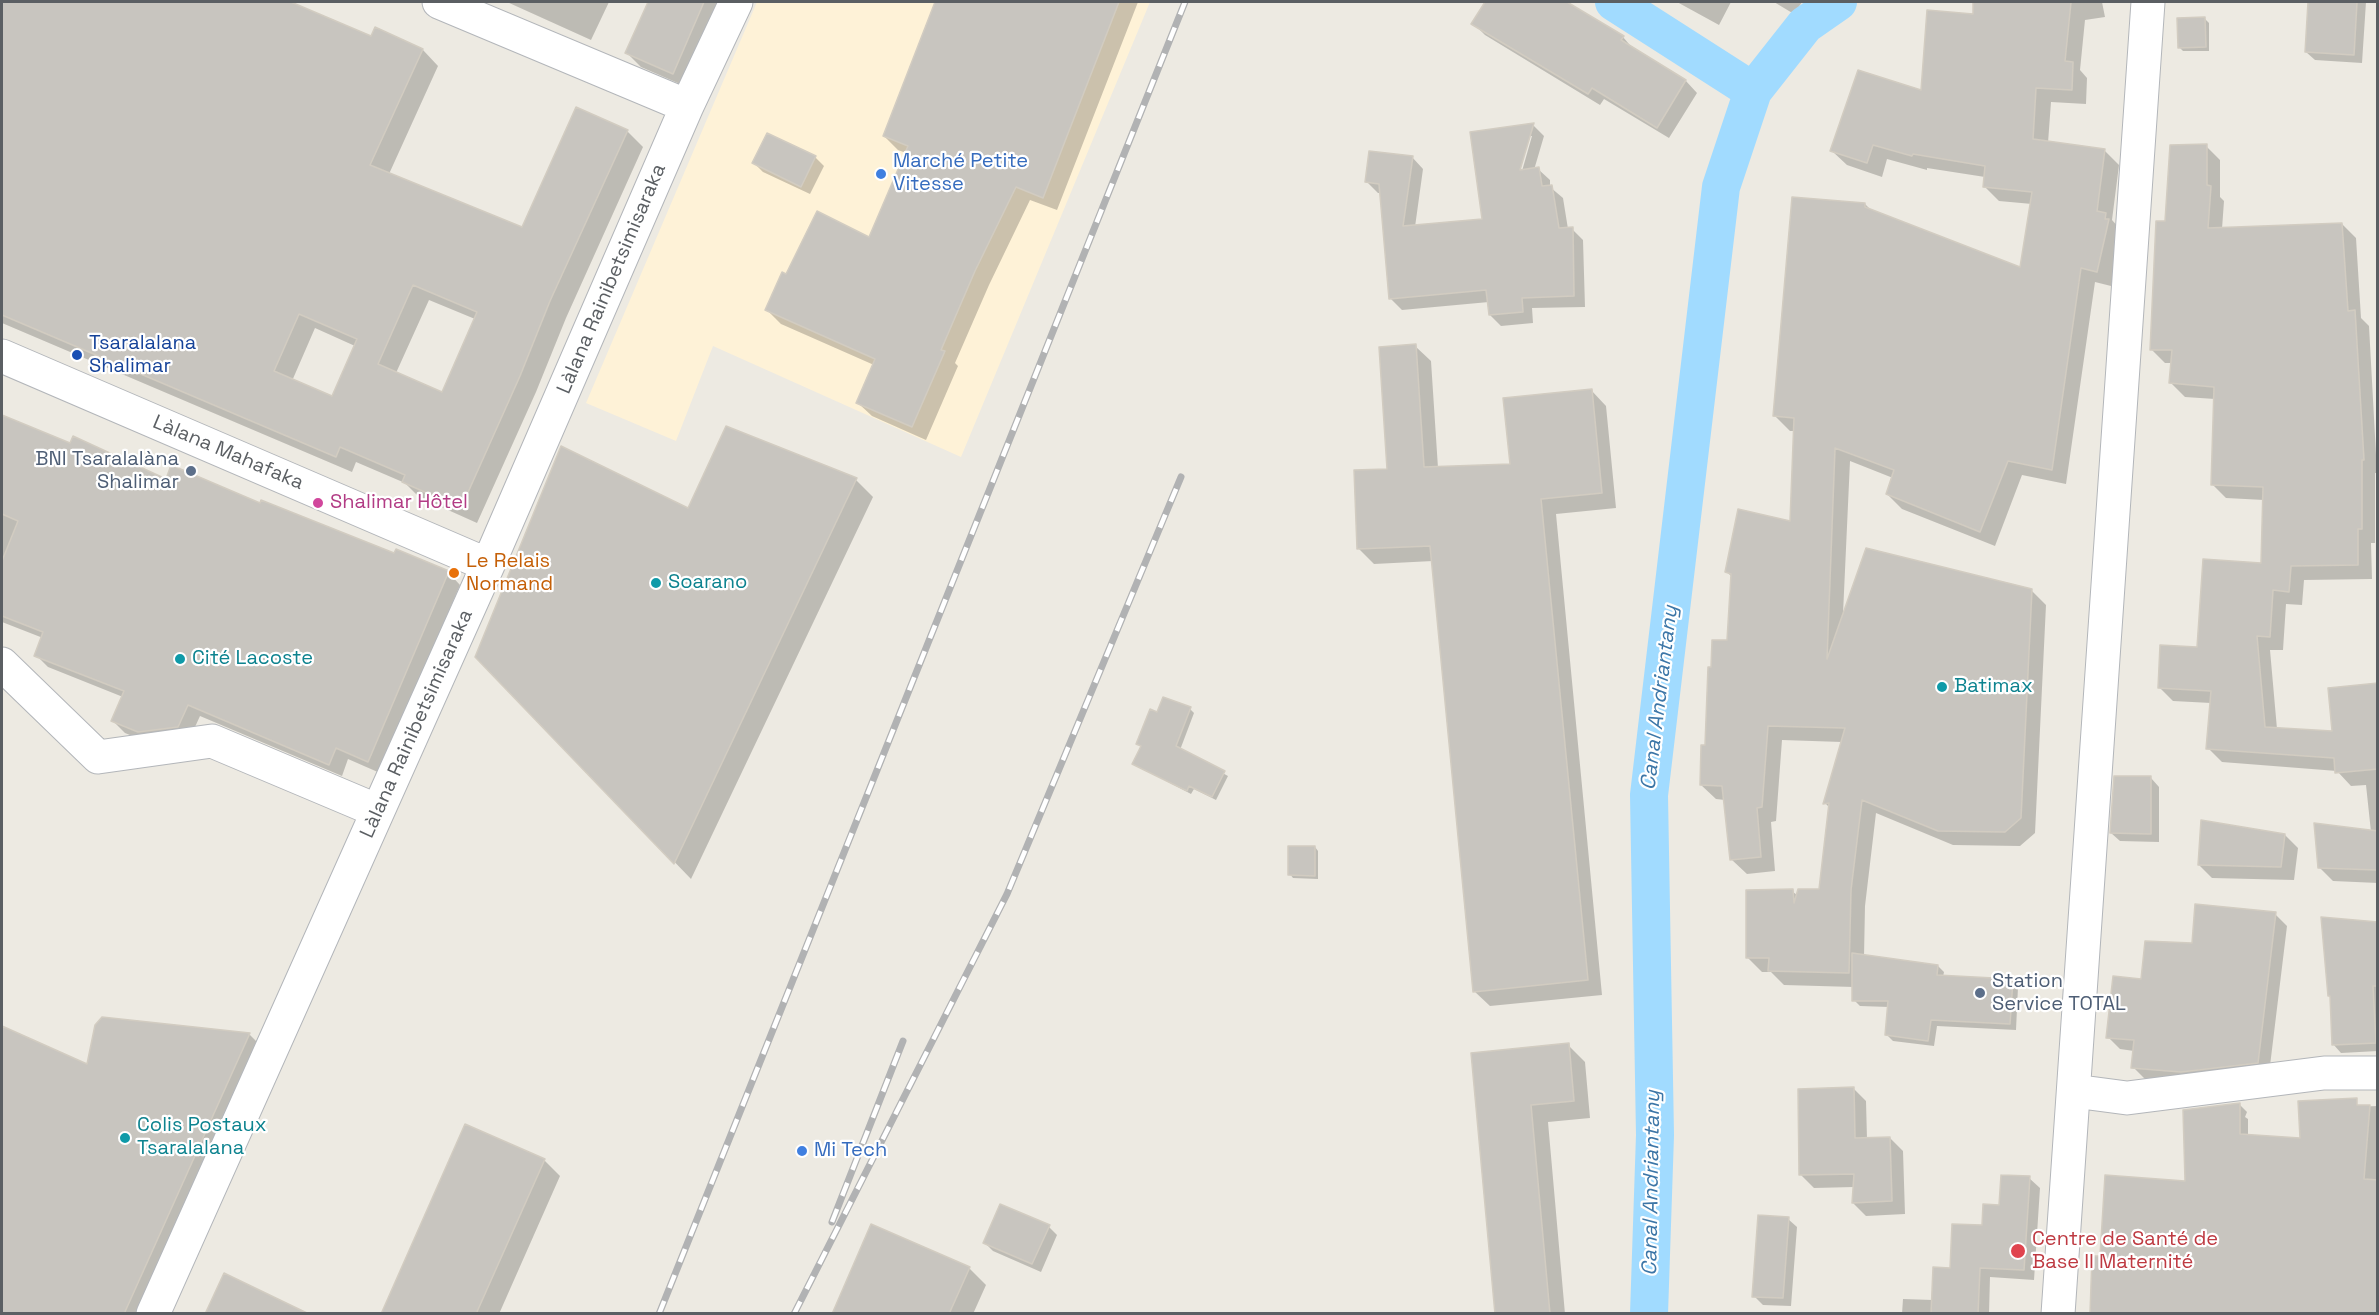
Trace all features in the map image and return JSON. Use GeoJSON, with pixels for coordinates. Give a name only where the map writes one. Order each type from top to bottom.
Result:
{"type":"FeatureCollection","features":[{"type":"Feature","properties":{"kind":"street"},"geometry":{"type":"LineString","coordinates":[[439,2],[687,106]]}},
{"type":"Feature","properties":{"kind":"street","name":"Làlana Rainibetsimisaraka"},"geometry":{"type":"LineString","coordinates":[[153,1314],[488,565],[687,106],[736,2]]}},
{"type":"Feature","properties":{"kind":"street"},"geometry":{"type":"LineString","coordinates":[[2058,1314],[2148,2]]}},
{"type":"Feature","properties":{"kind":"street","name":"Làlana Mahafaka"},"geometry":{"type":"LineString","coordinates":[[2,356],[488,565]]}},
{"type":"Feature","properties":{"kind":"street"},"geometry":{"type":"LineString","coordinates":[[2,664],[98,757],[212,741],[378,811]]}},
{"type":"Feature","properties":{"kind":"street"},"geometry":{"type":"LineString","coordinates":[[2074,1091],[2127,1098],[2324,1072],[2378,1073]]}},
{"type":"Feature","properties":{"kind":"shaded area","name":"Marché Petite Vitesse"},"geometry":{"type":"Polygon","coordinates":[[[757,2],[1150,2],[961,457],[713,346],[676,441],[586,403],[757,2]]]}},
{"type":"Feature","properties":{"kind":"building"},"geometry":{"type":"Polygon","coordinates":[[[2,2],[291,2],[371,36],[375,27],[423,49],[370,165],[522,227],[576,107],[628,130],[550,301],[520,376],[461,508],[402,482],[405,475],[340,447],[336,457],[2,315],[2,2]],[[413,285],[378,364],[442,392],[477,312],[413,285]],[[299,314],[274,371],[332,396],[357,339],[299,314]]]}},
{"type":"Feature","properties":{"kind":"building"},"geometry":{"type":"Polygon","coordinates":[[[648,2],[704,2],[673,74],[625,53],[648,2]]]}},
{"type":"Feature","properties":{"kind":"building"},"geometry":{"type":"Polygon","coordinates":[[[935,2],[1119,2],[1043,198],[1016,187],[975,271],[941,350],[945,351],[912,427],[856,403],[875,359],[765,310],[782,272],[786,274],[817,211],[869,237],[908,146],[883,136],[935,2]]]}},
{"type":"Feature","properties":{"kind":"building"},"geometry":{"type":"Polygon","coordinates":[[[1485,2],[1567,2],[1624,36],[1621,40],[1686,80],[1657,128],[1592,88],[1588,94],[1471,24],[1485,2]]]}},
{"type":"Feature","properties":{"kind":"building"},"geometry":{"type":"Polygon","coordinates":[[[1973,2],[2071,2],[2065,61],[2073,62],[2072,90],[2036,88],[2033,139],[2105,149],[2097,211],[2106,213],[2105,219],[2109,219],[2097,272],[2081,268],[2052,470],[2008,461],[1980,532],[1886,494],[1894,470],[1835,448],[1827,659],[1866,548],[2032,589],[2021,818],[2005,832],[1938,831],[1862,800],[1851,890],[1849,973],[1768,971],[1769,958],[1746,958],[1746,890],[1793,889],[1794,903],[1798,889],[1819,889],[1829,803],[1823,804],[1845,728],[1768,726],[1762,807],[1757,808],[1761,857],[1730,860],[1722,786],[1700,785],[1701,745],[1705,745],[1708,667],[1711,667],[1712,640],[1727,640],[1731,574],[1725,572],[1738,509],[1790,521],[1794,418],[1773,416],[1792,197],[1865,203],[1865,207],[2020,267],[2032,192],[1983,187],[1985,166],[1913,154],[1912,156],[1873,145],[1867,163],[1830,151],[1858,70],[1921,90],[1927,10],[1973,14],[1973,2]]]}},
{"type":"Feature","properties":{"kind":"building"},"geometry":{"type":"Polygon","coordinates":[[[2308,2],[2357,2],[2354,55],[2305,52],[2308,2]]]}},
{"type":"Feature","properties":{"kind":"building"},"geometry":{"type":"Polygon","coordinates":[[[2205,17],[2206,47],[2178,48],[2177,18],[2205,17]]]}},
{"type":"Feature","properties":{"kind":"building"},"geometry":{"type":"Polygon","coordinates":[[[1534,123],[1520,170],[1539,167],[1542,186],[1552,185],[1559,228],[1573,227],[1574,296],[1522,298],[1523,312],[1489,315],[1486,290],[1389,299],[1379,184],[1365,182],[1369,151],[1413,156],[1403,226],[1482,219],[1470,132],[1534,123]]]}},
{"type":"Feature","properties":{"kind":"building"},"geometry":{"type":"Polygon","coordinates":[[[767,133],[816,156],[801,187],[752,163],[767,133]]]}},
{"type":"Feature","properties":{"kind":"building"},"geometry":{"type":"Polygon","coordinates":[[[2207,144],[2207,185],[2211,186],[2208,228],[2342,223],[2348,311],[2355,310],[2364,460],[2362,460],[2362,529],[2358,529],[2358,565],[2291,566],[2289,592],[2273,590],[2270,637],[2257,636],[2265,727],[2332,731],[2328,688],[2378,683],[2378,769],[2335,773],[2334,758],[2206,749],[2211,691],[2158,688],[2160,645],[2197,647],[2203,559],[2261,563],[2263,487],[2211,485],[2214,387],[2169,383],[2172,350],[2150,350],[2156,221],[2165,221],[2170,145],[2207,144]]]}},
{"type":"Feature","properties":{"kind":"building"},"geometry":{"type":"Polygon","coordinates":[[[1416,344],[1424,467],[1510,464],[1503,398],[1592,389],[1602,493],[1541,499],[1588,980],[1473,992],[1430,546],[1357,549],[1354,470],[1387,469],[1379,347],[1416,344]]]}},
{"type":"Feature","properties":{"kind":"building"},"geometry":{"type":"Polygon","coordinates":[[[2,415],[70,443],[73,436],[166,479],[171,465],[260,503],[261,500],[394,553],[396,549],[449,571],[368,762],[336,748],[329,765],[188,705],[178,727],[138,732],[111,721],[124,691],[34,656],[43,632],[2,616],[2,561],[18,521],[2,514],[2,415]]]}},
{"type":"Feature","properties":{"kind":"building","name":"Soarano"},"geometry":{"type":"Polygon","coordinates":[[[726,426],[857,478],[674,864],[475,657],[561,446],[688,508],[726,426]]]}},
{"type":"Feature","properties":{"kind":"building"},"geometry":{"type":"Polygon","coordinates":[[[1163,697],[1191,707],[1176,746],[1225,771],[1212,797],[1189,786],[1187,791],[1132,764],[1141,746],[1136,744],[1150,709],[1157,712],[1163,697]]]}},
{"type":"Feature","properties":{"kind":"building"},"geometry":{"type":"Polygon","coordinates":[[[2114,776],[2151,776],[2151,834],[2110,833],[2114,776]]]}},
{"type":"Feature","properties":{"kind":"building"},"geometry":{"type":"Polygon","coordinates":[[[2201,820],[2285,834],[2281,867],[2198,865],[2201,820]]]}},
{"type":"Feature","properties":{"kind":"building"},"geometry":{"type":"Polygon","coordinates":[[[2314,823],[2378,831],[2378,870],[2318,868],[2314,823]]]}},
{"type":"Feature","properties":{"kind":"building"},"geometry":{"type":"Polygon","coordinates":[[[1288,846],[1315,846],[1315,876],[1288,875],[1288,846]]]}},
{"type":"Feature","properties":{"kind":"building"},"geometry":{"type":"Polygon","coordinates":[[[2195,904],[2276,912],[2258,1063],[2181,1072],[2131,1068],[2134,1040],[2106,1038],[2113,976],[2141,979],[2145,941],[2192,943],[2195,904]]]}},
{"type":"Feature","properties":{"kind":"building"},"geometry":{"type":"Polygon","coordinates":[[[2321,917],[2378,922],[2378,986],[2373,986],[2376,1043],[2332,1045],[2330,996],[2328,996],[2321,917]]]}},
{"type":"Feature","properties":{"kind":"building"},"geometry":{"type":"Polygon","coordinates":[[[1852,953],[1938,965],[1937,975],[2013,979],[2010,1024],[1931,1020],[1928,1041],[1885,1035],[1888,1001],[1852,1001],[1852,953]]]}},
{"type":"Feature","properties":{"kind":"building","name":"Colis Postaux Tsaralalana"},"geometry":{"type":"Polygon","coordinates":[[[102,1017],[250,1033],[124,1314],[2,1314],[2,1026],[87,1064],[95,1025],[102,1017]]]}},
{"type":"Feature","properties":{"kind":"building"},"geometry":{"type":"Polygon","coordinates":[[[1569,1043],[1574,1101],[1531,1105],[1550,1314],[1495,1314],[1471,1053],[1569,1043]]]}},
{"type":"Feature","properties":{"kind":"building"},"geometry":{"type":"Polygon","coordinates":[[[1854,1087],[1855,1138],[1890,1137],[1892,1201],[1852,1203],[1854,1174],[1799,1175],[1798,1089],[1854,1087]]]}},
{"type":"Feature","properties":{"kind":"building"},"geometry":{"type":"Polygon","coordinates":[[[2357,1098],[2357,1105],[2370,1105],[2364,1179],[2378,1180],[2378,1314],[2090,1314],[2092,1256],[2100,1256],[2105,1175],[2185,1181],[2183,1110],[2240,1103],[2240,1134],[2300,1138],[2298,1101],[2357,1098]]]}},
{"type":"Feature","properties":{"kind":"building"},"geometry":{"type":"Polygon","coordinates":[[[465,1124],[545,1159],[476,1314],[381,1314],[465,1124]]]}},
{"type":"Feature","properties":{"kind":"building"},"geometry":{"type":"Polygon","coordinates":[[[2001,1175],[2030,1176],[2024,1270],[1980,1268],[1978,1314],[1931,1314],[1933,1267],[1950,1268],[1952,1224],[1982,1225],[1983,1204],[1999,1205],[2001,1175]]]}},
{"type":"Feature","properties":{"kind":"building"},"geometry":{"type":"Polygon","coordinates":[[[1000,1204],[1050,1225],[1032,1264],[983,1243],[1000,1204]]]}},
{"type":"Feature","properties":{"kind":"building"},"geometry":{"type":"Polygon","coordinates":[[[1758,1215],[1789,1217],[1783,1298],[1752,1297],[1758,1215]]]}},
{"type":"Feature","properties":{"kind":"building"},"geometry":{"type":"Polygon","coordinates":[[[871,1224],[970,1267],[949,1314],[832,1314],[871,1224]]]}},
{"type":"Feature","properties":{"kind":"building"},"geometry":{"type":"Polygon","coordinates":[[[224,1273],[309,1314],[205,1314],[224,1273]]]}},
{"type":"Feature","properties":{"kind":"waterway","name":"Canal Andriantany"},"geometry":{"type":"LineString","coordinates":[[1614,2],[1753,91]]}},
{"type":"Feature","properties":{"kind":"waterway","name":"Canal Andriantany"},"geometry":{"type":"LineString","coordinates":[[1649,1314],[1655,1135],[1649,795],[1721,187],[1753,91],[1805,25],[1838,2]]}},
{"type":"Feature","properties":{"kind":"railway"},"geometry":{"type":"LineString","coordinates":[[659,1314],[1185,2]]}},
{"type":"Feature","properties":{"kind":"railway"},"geometry":{"type":"LineString","coordinates":[[794,1314],[1007,894],[1181,477]]}},
{"type":"Feature","properties":{"kind":"railway"},"geometry":{"type":"LineString","coordinates":[[832,1222],[903,1041]]}},
{"type":"Feature","properties":{"kind":"place","name":"Marché Petite Vitesse"},"geometry":{"type":"Point","coordinates":[881,174]}},
{"type":"Feature","properties":{"kind":"place","name":"Tsaralalana Shalimar"},"geometry":{"type":"Point","coordinates":[77,355]}},
{"type":"Feature","properties":{"kind":"place","name":"BNI Tsaralalàna Shalimar"},"geometry":{"type":"Point","coordinates":[191,471]}},
{"type":"Feature","properties":{"kind":"place","name":"Shalimar Hôtel"},"geometry":{"type":"Point","coordinates":[318,503]}},
{"type":"Feature","properties":{"kind":"place","name":"Le Relais Normand"},"geometry":{"type":"Point","coordinates":[454,573]}},
{"type":"Feature","properties":{"kind":"place","name":"Soarano"},"geometry":{"type":"Point","coordinates":[656,583]}},
{"type":"Feature","properties":{"kind":"place","name":"Cité Lacoste"},"geometry":{"type":"Point","coordinates":[180,659]}},
{"type":"Feature","properties":{"kind":"place","name":"Batimax"},"geometry":{"type":"Point","coordinates":[1942,687]}},
{"type":"Feature","properties":{"kind":"place","name":"Station Service TOTAL"},"geometry":{"type":"Point","coordinates":[1980,993]}},
{"type":"Feature","properties":{"kind":"place","name":"Colis Postaux Tsaralalana"},"geometry":{"type":"Point","coordinates":[125,1138]}},
{"type":"Feature","properties":{"kind":"place","name":"Mi Tech"},"geometry":{"type":"Point","coordinates":[802,1151]}},
{"type":"Feature","properties":{"kind":"place","name":"Centre de Santé de Base II Maternité"},"geometry":{"type":"Point","coordinates":[2018,1251]}}]}
